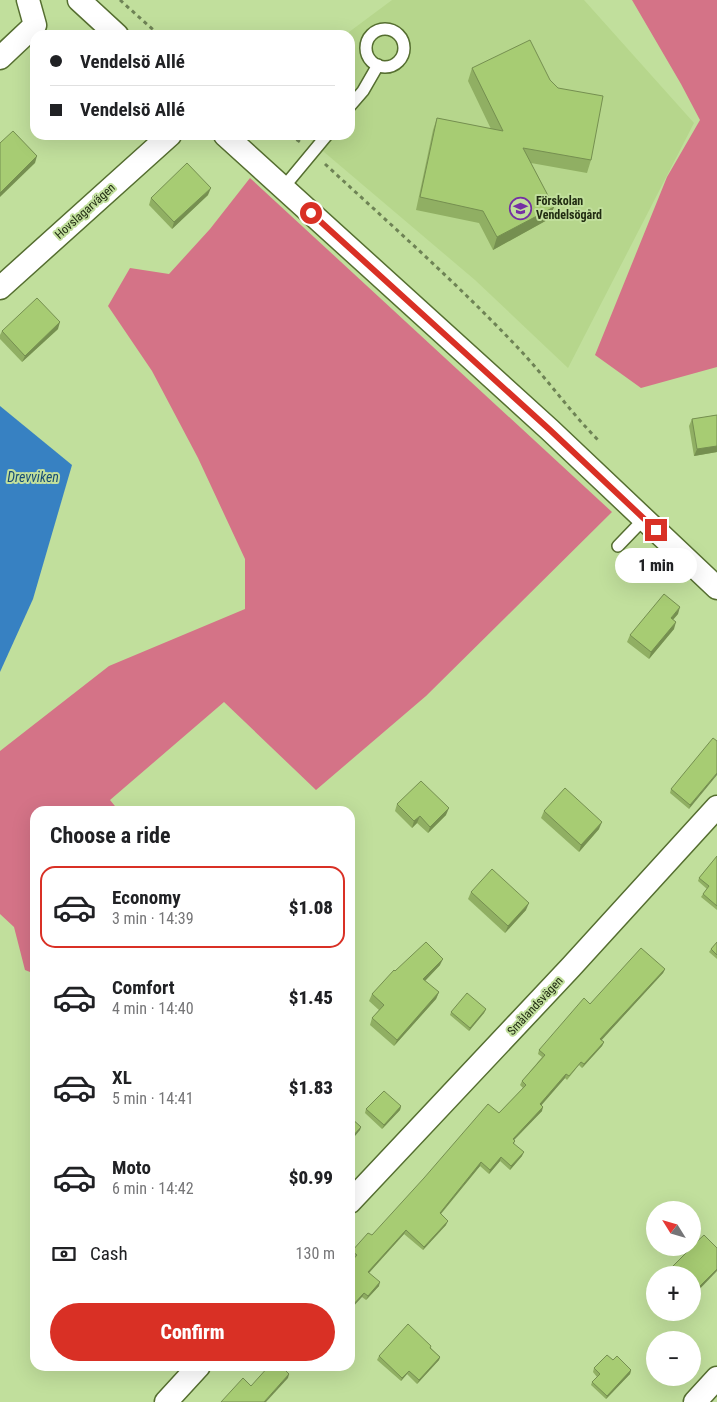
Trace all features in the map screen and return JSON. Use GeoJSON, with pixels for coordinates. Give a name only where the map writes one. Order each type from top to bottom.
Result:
{"type":"FeatureCollection","features":[{"type":"Feature","properties":{"kind":"street"},"geometry":{"type":"LineString","coordinates":[[0,58],[34,25],[28,0]]}},
{"type":"Feature","properties":{"kind":"street"},"geometry":{"type":"LineString","coordinates":[[79,0],[112,30]]}},
{"type":"Feature","properties":{"kind":"street","name":"Hovslagarvägen"},"geometry":{"type":"LineString","coordinates":[[0,288],[164,140]]}},
{"type":"Feature","properties":{"kind":"street"},"geometry":{"type":"LineString","coordinates":[[230,140],[550,430],[717,588]]}},
{"type":"Feature","properties":{"kind":"street","name":"Smålandsvägen"},"geometry":{"type":"LineString","coordinates":[[355,1197],[571,967],[717,807]]}},
{"type":"Feature","properties":{"kind":"street"},"geometry":{"type":"LineString","coordinates":[[166,1402],[194,1371]]}},
{"type":"Feature","properties":{"kind":"street"},"geometry":{"type":"LineString","coordinates":[[695,1402],[717,1378]]}},
{"type":"Feature","properties":{"kind":"lane"},"geometry":{"type":"LineString","coordinates":[[355,100],[363,91],[378,65]]}},
{"type":"Feature","properties":{"kind":"lane"},"geometry":{"type":"LineString","coordinates":[[283,188],[322,140]]}},
{"type":"Feature","properties":{"kind":"lane"},"geometry":{"type":"LineString","coordinates":[[618,546],[644,519]]}},
{"type":"Feature","properties":{"kind":"path"},"geometry":{"type":"LineString","coordinates":[[120,0],[153,30]]}},
{"type":"Feature","properties":{"kind":"path"},"geometry":{"type":"LineString","coordinates":[[297,140],[313,152],[442,272],[521,351],[580,422],[601,443]]}},
{"type":"Feature","properties":{"kind":"shaded area","name":"Förskolan Vendelsögård"},"geometry":{"type":"Polygon","coordinates":[[[392,0],[584,0],[694,123],[568,368],[475,280],[310,140],[355,140],[355,30],[352,30],[392,0]]]}},
{"type":"Feature","properties":{"kind":"shaded area"},"geometry":{"type":"Polygon","coordinates":[[[632,0],[717,0],[717,367],[641,388],[595,355],[667,177],[700,120],[632,0]]]}},
{"type":"Feature","properties":{"kind":"shaded area"},"geometry":{"type":"Polygon","coordinates":[[[250,178],[612,512],[426,696],[316,790],[224,702],[110,800],[115,806],[30,806],[30,972],[25,970],[14,927],[0,914],[0,751],[109,666],[245,609],[245,559],[198,458],[152,371],[108,306],[130,268],[169,274],[210,229],[250,178]]]}},
{"type":"Feature","properties":{"kind":"water","name":"Drevviken"},"geometry":{"type":"Polygon","coordinates":[[[0,406],[72,465],[33,599],[0,672],[0,406]]]}},
{"type":"Feature","properties":{"kind":"building"},"geometry":{"type":"Polygon","coordinates":[[[530,40],[550,80],[558,88],[603,96],[591,160],[523,148],[554,207],[497,237],[483,211],[420,197],[437,118],[503,131],[472,68],[530,40]]]}},
{"type":"Feature","properties":{"kind":"building"},"geometry":{"type":"Polygon","coordinates":[[[13,131],[37,156],[0,193],[0,143],[13,131]]]}},
{"type":"Feature","properties":{"kind":"building"},"geometry":{"type":"Polygon","coordinates":[[[187,163],[211,188],[174,222],[151,198],[187,163]]]}},
{"type":"Feature","properties":{"kind":"building"},"geometry":{"type":"Polygon","coordinates":[[[37,298],[60,322],[25,356],[2,331],[37,298]]]}},
{"type":"Feature","properties":{"kind":"building"},"geometry":{"type":"Polygon","coordinates":[[[717,415],[717,446],[697,449],[692,419],[717,415]]]}},
{"type":"Feature","properties":{"kind":"building"},"geometry":{"type":"Polygon","coordinates":[[[664,594],[680,607],[671,618],[676,622],[651,652],[630,635],[664,594]]]}},
{"type":"Feature","properties":{"kind":"building"},"geometry":{"type":"Polygon","coordinates":[[[713,738],[717,741],[717,773],[690,805],[671,789],[713,738]]]}},
{"type":"Feature","properties":{"kind":"building"},"geometry":{"type":"Polygon","coordinates":[[[421,781],[449,808],[430,827],[420,816],[414,821],[397,804],[421,781]]]}},
{"type":"Feature","properties":{"kind":"building"},"geometry":{"type":"Polygon","coordinates":[[[565,788],[602,822],[581,845],[544,811],[565,788]]]}},
{"type":"Feature","properties":{"kind":"building"},"geometry":{"type":"Polygon","coordinates":[[[717,856],[717,906],[703,894],[709,886],[699,878],[717,856]]]}},
{"type":"Feature","properties":{"kind":"building"},"geometry":{"type":"Polygon","coordinates":[[[492,869],[529,903],[508,926],[471,892],[492,869]]]}},
{"type":"Feature","properties":{"kind":"building"},"geometry":{"type":"Polygon","coordinates":[[[426,942],[443,959],[423,979],[439,992],[397,1040],[372,1018],[384,1005],[372,994],[394,970],[426,942]]]}},
{"type":"Feature","properties":{"kind":"building"},"geometry":{"type":"Polygon","coordinates":[[[717,942],[717,955],[711,949],[717,942]]]}},
{"type":"Feature","properties":{"kind":"building"},"geometry":{"type":"Polygon","coordinates":[[[641,948],[665,969],[600,1039],[604,1042],[584,1064],[581,1062],[569,1076],[566,1074],[540,1104],[543,1107],[513,1139],[515,1141],[513,1143],[524,1152],[511,1166],[501,1157],[490,1170],[481,1162],[440,1213],[448,1221],[424,1247],[406,1230],[368,1272],[380,1282],[368,1296],[364,1293],[355,1303],[355,1257],[357,1255],[355,1253],[355,1248],[368,1233],[372,1235],[488,1104],[499,1113],[526,1085],[522,1081],[545,1055],[539,1050],[584,998],[590,1004],[641,948]]]}},
{"type":"Feature","properties":{"kind":"building"},"geometry":{"type":"Polygon","coordinates":[[[467,993],[486,1009],[470,1028],[451,1012],[467,993]]]}},
{"type":"Feature","properties":{"kind":"building"},"geometry":{"type":"Polygon","coordinates":[[[384,1091],[401,1106],[384,1125],[366,1109],[384,1091]]]}},
{"type":"Feature","properties":{"kind":"building"},"geometry":{"type":"Polygon","coordinates":[[[355,1122],[361,1127],[355,1134],[355,1122]]]}},
{"type":"Feature","properties":{"kind":"building"},"geometry":{"type":"Polygon","coordinates":[[[704,1235],[717,1248],[717,1269],[701,1285],[701,1266],[673,1266],[683,1256],[701,1256],[701,1238],[704,1235]]]}},
{"type":"Feature","properties":{"kind":"building"},"geometry":{"type":"Polygon","coordinates":[[[408,1324],[440,1357],[419,1380],[409,1371],[402,1378],[379,1356],[408,1324]]]}},
{"type":"Feature","properties":{"kind":"building"},"geometry":{"type":"Polygon","coordinates":[[[607,1355],[613,1360],[617,1356],[631,1370],[607,1396],[592,1382],[600,1374],[594,1368],[607,1355]]]}},
{"type":"Feature","properties":{"kind":"building"},"geometry":{"type":"Polygon","coordinates":[[[264,1371],[286,1371],[289,1374],[264,1402],[221,1402],[243,1378],[251,1386],[264,1371]]]}},
{"type":"Feature","properties":{"kind":"place","name":"Förskolan Vendelsögård"},"geometry":{"type":"Point","coordinates":[520,208]}},
{"type":"Feature","properties":{"kind":"route"},"geometry":{"type":"LineString","coordinates":[[311,213],[550,430],[656,530]]}}]}
